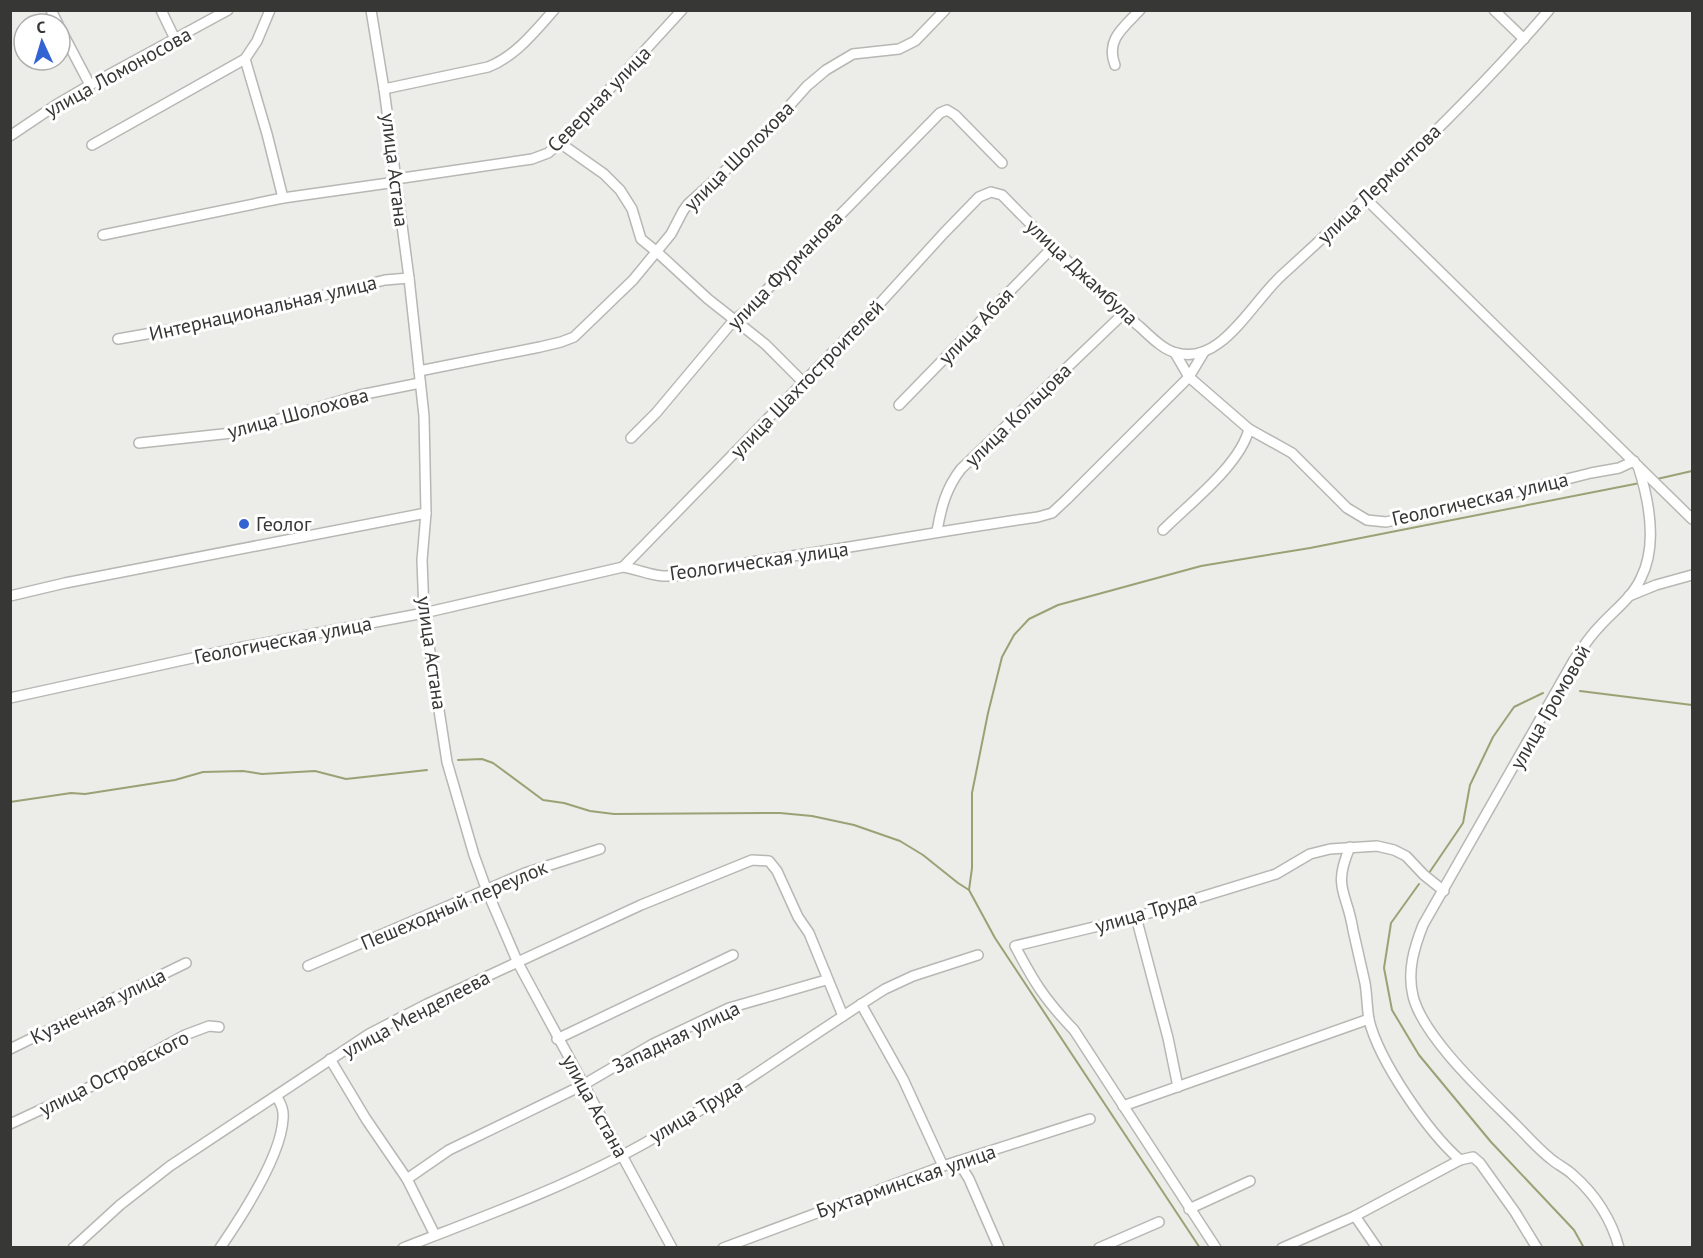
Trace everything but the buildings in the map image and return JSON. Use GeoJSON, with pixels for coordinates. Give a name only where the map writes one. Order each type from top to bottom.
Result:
{"type":"FeatureCollection","features":[{"type":"Feature","properties":{"kind":"street"},"geometry":{"type":"LineString","coordinates":[[161,10],[175,39]]}},
{"type":"Feature","properties":{"kind":"street","name":"улица Ломоносова"},"geometry":{"type":"LineString","coordinates":[[10,136],[90,85],[228,10]]}},
{"type":"Feature","properties":{"kind":"street"},"geometry":{"type":"LineString","coordinates":[[92,145],[245,59],[257,41],[270,10]]}},
{"type":"Feature","properties":{"kind":"street","name":"улица Астана"},"geometry":{"type":"LineString","coordinates":[[370,10],[384,88],[409,278],[424,416],[426,513],[422,560],[424,613],[447,762],[474,855],[518,963],[557,1039],[623,1155],[672,1248]]}},
{"type":"Feature","properties":{"kind":"street"},"geometry":{"type":"LineString","coordinates":[[384,88],[488,67],[501,62],[516,51],[554,10]]}},
{"type":"Feature","properties":{"kind":"street","name":"Северная улица"},"geometry":{"type":"LineString","coordinates":[[103,235],[283,198],[532,159],[548,153],[560,143],[682,10]]}},
{"type":"Feature","properties":{"kind":"street","name":"улица Шолохова"},"geometry":{"type":"LineString","coordinates":[[419,371],[540,347],[574,337],[633,280],[657,252],[672,234],[682,211],[688,204],[757,142],[807,86],[825,70],[852,54],[899,49],[908,45],[915,41],[945,10]]}},
{"type":"Feature","properties":{"kind":"street"},"geometry":{"type":"LineString","coordinates":[[1115,65],[1112,45],[1118,34],[1140,10]]}},
{"type":"Feature","properties":{"kind":"street"},"geometry":{"type":"LineString","coordinates":[[1494,10],[1524,39]]}},
{"type":"Feature","properties":{"kind":"street","name":"улица Лермонтова"},"geometry":{"type":"LineString","coordinates":[[1052,513],[1188,376],[1204,352],[1221,342],[1271,286],[1366,198],[1524,39],[1549,10]]}},
{"type":"Feature","properties":{"kind":"street"},"geometry":{"type":"LineString","coordinates":[[72,51],[90,85]]}},
{"type":"Feature","properties":{"kind":"street"},"geometry":{"type":"LineString","coordinates":[[245,59],[283,198]]}},
{"type":"Feature","properties":{"kind":"street","name":"улица Фурманова"},"geometry":{"type":"LineString","coordinates":[[631,438],[656,413],[734,320],[747,310],[940,113],[947,110],[956,115],[1002,163]]}},
{"type":"Feature","properties":{"kind":"street"},"geometry":{"type":"LineString","coordinates":[[560,143],[604,174],[620,190],[632,209],[641,239],[693,286],[765,344],[803,382]]}},
{"type":"Feature","properties":{"kind":"street","name":"улица Джамбула"},"geometry":{"type":"LineString","coordinates":[[990,192],[1002,195],[1053,247],[1159,344],[1175,353],[1204,352]]}},
{"type":"Feature","properties":{"kind":"street","name":"улица Шахтостроителей"},"geometry":{"type":"LineString","coordinates":[[623,567],[872,312],[944,232],[980,197],[990,192]]}},
{"type":"Feature","properties":{"kind":"street"},"geometry":{"type":"LineString","coordinates":[[1366,198],[1692,519]]}},
{"type":"Feature","properties":{"kind":"street","name":"улица Абая"},"geometry":{"type":"LineString","coordinates":[[899,405],[1053,247]]}},
{"type":"Feature","properties":{"kind":"street","name":"Интернациональная улица"},"geometry":{"type":"LineString","coordinates":[[118,339],[214,322],[385,280],[409,278]]}},
{"type":"Feature","properties":{"kind":"street","name":"улица Кольцова"},"geometry":{"type":"LineString","coordinates":[[937,531],[940,511],[946,494],[952,481],[962,469],[1124,314]]}},
{"type":"Feature","properties":{"kind":"street","name":"улица Джамбула"},"geometry":{"type":"LineString","coordinates":[[1175,353],[1188,376],[1249,429]]}},
{"type":"Feature","properties":{"kind":"street","name":"улица Шолохова"},"geometry":{"type":"LineString","coordinates":[[139,443],[232,433],[360,395],[420,383]]}},
{"type":"Feature","properties":{"kind":"street"},"geometry":{"type":"LineString","coordinates":[[1163,530],[1241,450],[1249,429]]}},
{"type":"Feature","properties":{"kind":"street","name":"Геологическая улица"},"geometry":{"type":"LineString","coordinates":[[1249,429],[1292,453],[1347,508],[1367,520],[1386,522],[1636,464]]}},
{"type":"Feature","properties":{"kind":"street","name":"улица Громовой"},"geometry":{"type":"LineString","coordinates":[[1619,1248],[1614,1229],[1596,1200],[1573,1175],[1551,1160],[1478,1088],[1438,1041],[1419,1011],[1413,996],[1411,976],[1413,952],[1423,925],[1574,660],[1597,628],[1629,596],[1641,578],[1649,547],[1648,507],[1636,464]]}},
{"type":"Feature","properties":{"kind":"street"},"geometry":{"type":"LineString","coordinates":[[10,596],[65,583],[226,554],[426,513]]}},
{"type":"Feature","properties":{"kind":"street","name":"Геологическая улица"},"geometry":{"type":"LineString","coordinates":[[10,698],[238,648],[424,613],[623,567],[649,574],[681,575],[1052,513]]}},
{"type":"Feature","properties":{"kind":"street"},"geometry":{"type":"LineString","coordinates":[[1629,596],[1664,582],[1692,575]]}},
{"type":"Feature","properties":{"kind":"street","name":"улица Труда"},"geometry":{"type":"LineString","coordinates":[[1123,1106],[1074,1030],[1048,1003],[1034,983],[1016,946],[1136,917],[1276,874],[1310,854],[1330,849],[1377,846],[1394,850],[1406,856],[1444,891]]}},
{"type":"Feature","properties":{"kind":"street"},"geometry":{"type":"LineString","coordinates":[[1350,847],[1340,875],[1341,884],[1353,926],[1365,983],[1369,1019],[1376,1041],[1401,1088],[1447,1149],[1460,1160]]}},
{"type":"Feature","properties":{"kind":"street","name":"Пешеходный переулок"},"geometry":{"type":"LineString","coordinates":[[308,966],[525,873],[600,849]]}},
{"type":"Feature","properties":{"kind":"street","name":"улица Менделеева"},"geometry":{"type":"LineString","coordinates":[[73,1248],[120,1205],[170,1166],[277,1097],[330,1059],[389,1024],[501,969],[641,905],[752,860],[769,861],[777,871],[798,917],[809,933],[826,980]]}},
{"type":"Feature","properties":{"kind":"street"},"geometry":{"type":"LineString","coordinates":[[1136,917],[1168,1038],[1178,1087]]}},
{"type":"Feature","properties":{"kind":"street"},"geometry":{"type":"LineString","coordinates":[[557,1039],[733,955]]}},
{"type":"Feature","properties":{"kind":"street","name":"улица Труда"},"geometry":{"type":"LineString","coordinates":[[403,1248],[564,1184],[623,1155],[711,1104],[861,1004],[913,976],[978,955]]}},
{"type":"Feature","properties":{"kind":"street","name":"Кузнечная улица"},"geometry":{"type":"LineString","coordinates":[[10,1049],[186,963]]}},
{"type":"Feature","properties":{"kind":"street"},"geometry":{"type":"LineString","coordinates":[[826,980],[843,1016]]}},
{"type":"Feature","properties":{"kind":"street","name":"Западная улица"},"geometry":{"type":"LineString","coordinates":[[406,1179],[449,1150],[583,1084],[653,1044],[729,1008],[826,980]]}},
{"type":"Feature","properties":{"kind":"street"},"geometry":{"type":"LineString","coordinates":[[861,1004],[903,1079],[943,1166]]}},
{"type":"Feature","properties":{"kind":"street"},"geometry":{"type":"LineString","coordinates":[[1216,1248],[1123,1106],[1369,1019]]}},
{"type":"Feature","properties":{"kind":"street","name":"улица Островского"},"geometry":{"type":"LineString","coordinates":[[10,1124],[96,1084],[185,1035],[209,1026],[219,1028]]}},
{"type":"Feature","properties":{"kind":"street"},"geometry":{"type":"LineString","coordinates":[[330,1059],[406,1179],[433,1236],[434,1248]]}},
{"type":"Feature","properties":{"kind":"street"},"geometry":{"type":"LineString","coordinates":[[220,1248],[245,1212],[279,1141],[284,1117],[282,1105],[277,1097]]}},
{"type":"Feature","properties":{"kind":"street","name":"Бухтарминская улица"},"geometry":{"type":"LineString","coordinates":[[723,1248],[943,1166],[1090,1119]]}},
{"type":"Feature","properties":{"kind":"street"},"geometry":{"type":"LineString","coordinates":[[1282,1248],[1355,1216],[1460,1160],[1473,1157],[1509,1204],[1537,1248]]}},
{"type":"Feature","properties":{"kind":"street"},"geometry":{"type":"LineString","coordinates":[[958,1161],[969,1179],[999,1248]]}},
{"type":"Feature","properties":{"kind":"street"},"geometry":{"type":"LineString","coordinates":[[1189,1209],[1250,1181]]}},
{"type":"Feature","properties":{"kind":"street"},"geometry":{"type":"LineString","coordinates":[[1355,1216],[1377,1248]]}},
{"type":"Feature","properties":{"kind":"street"},"geometry":{"type":"LineString","coordinates":[[1099,1248],[1159,1222]]}},
{"type":"Feature","properties":{"kind":"waterway"},"geometry":{"type":"LineString","coordinates":[[1657,479],[1692,471]]}},
{"type":"Feature","properties":{"kind":"waterway"},"geometry":{"type":"LineString","coordinates":[[1200,1248],[995,938],[969,890],[972,868],[972,793],[1002,657],[1014,635],[1029,619],[1058,605],[1201,566],[1310,548],[1640,483]]}},
{"type":"Feature","properties":{"kind":"waterway"},"geometry":{"type":"LineString","coordinates":[[1580,691],[1692,705]]}},
{"type":"Feature","properties":{"kind":"waterway"},"geometry":{"type":"LineString","coordinates":[[1429,873],[1463,823],[1470,785],[1493,737],[1514,707],[1543,693]]}},
{"type":"Feature","properties":{"kind":"waterway"},"geometry":{"type":"LineString","coordinates":[[458,760],[482,759],[493,763],[543,800],[564,803],[590,811],[614,814],[780,813],[812,816],[854,825],[900,841],[923,855],[969,890]]}},
{"type":"Feature","properties":{"kind":"waterway"},"geometry":{"type":"LineString","coordinates":[[10,802],[71,793],[85,794],[175,780],[203,772],[243,771],[262,774],[315,771],[346,779],[427,770]]}},
{"type":"Feature","properties":{"kind":"waterway"},"geometry":{"type":"LineString","coordinates":[[1419,884],[1391,923],[1384,968],[1392,1010],[1419,1055],[1491,1142],[1574,1230],[1584,1248]]}},
{"type":"Feature","properties":{"kind":"place","name":"Геолог"},"geometry":{"type":"Point","coordinates":[244,524]}}]}
